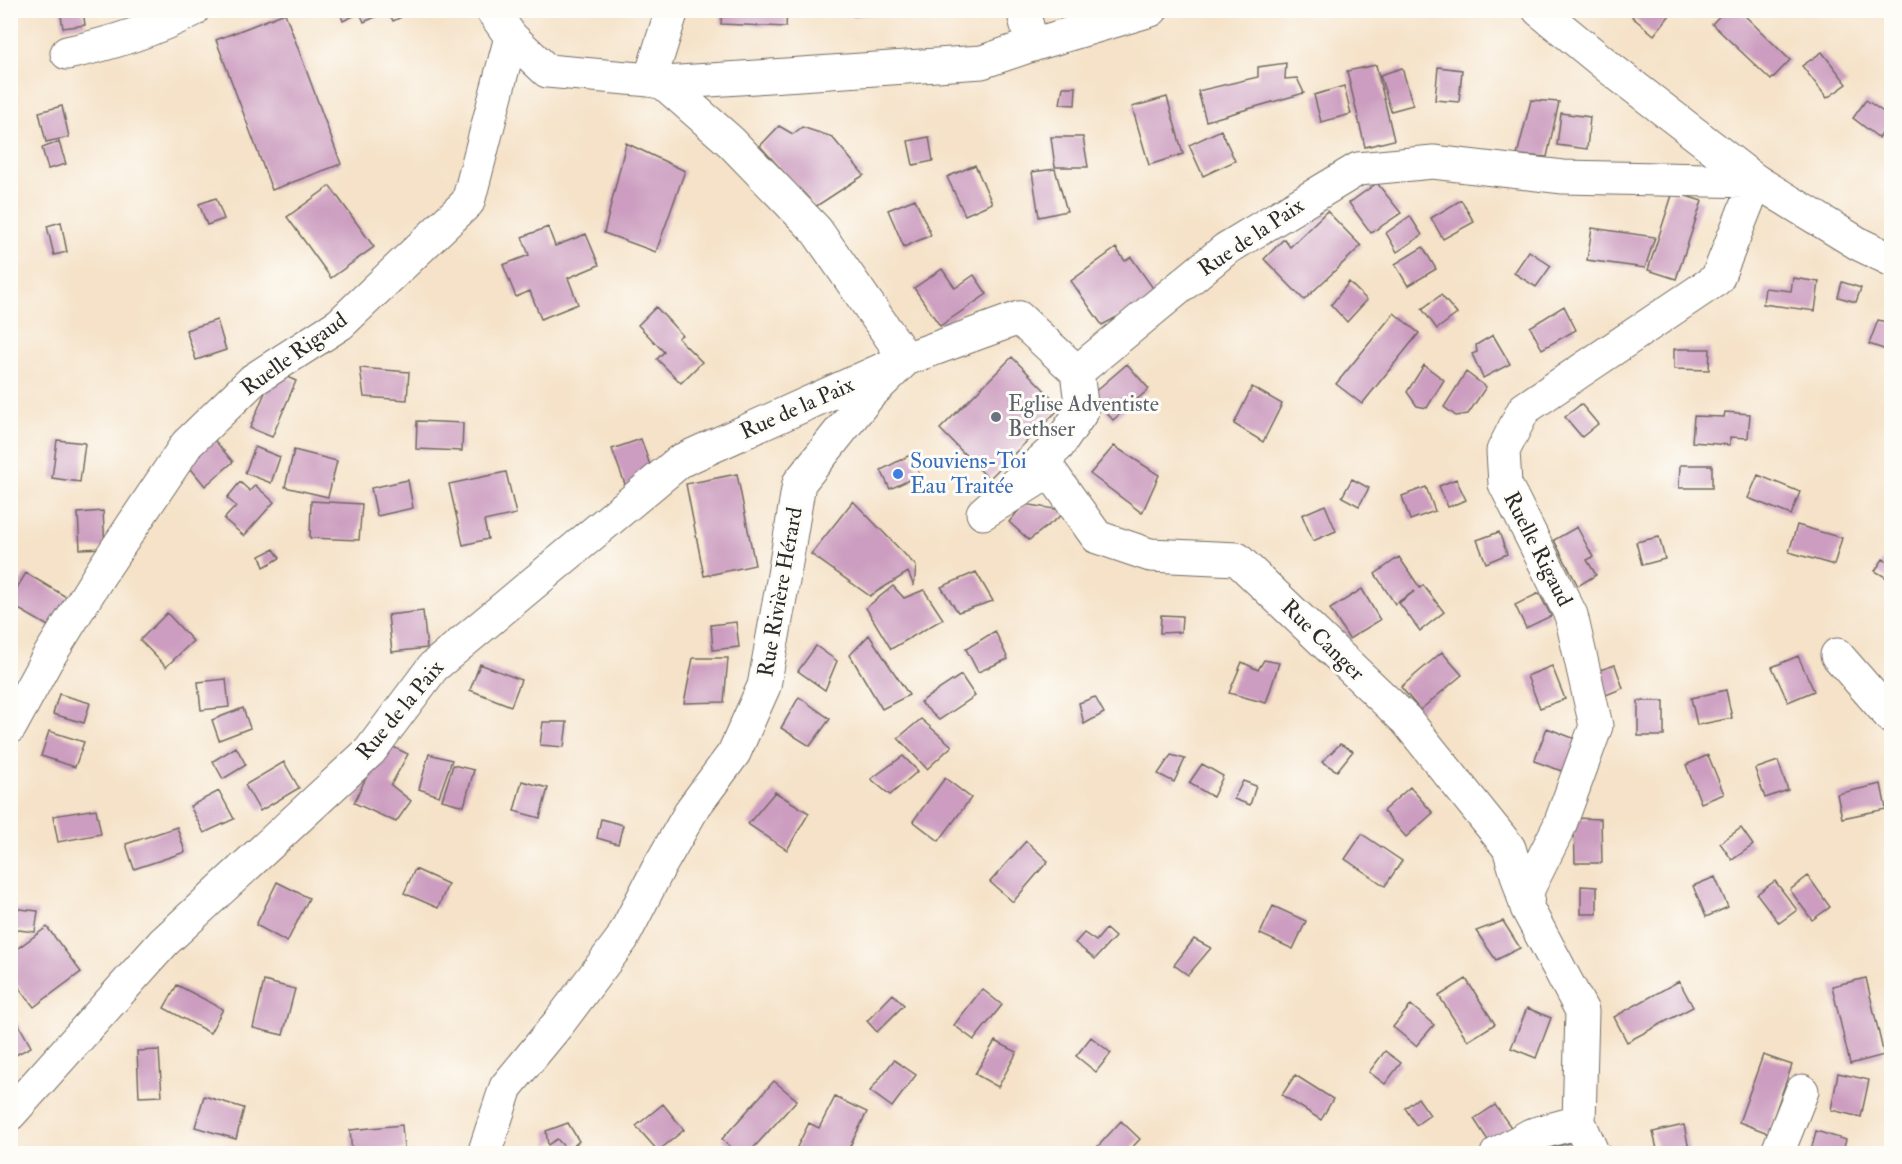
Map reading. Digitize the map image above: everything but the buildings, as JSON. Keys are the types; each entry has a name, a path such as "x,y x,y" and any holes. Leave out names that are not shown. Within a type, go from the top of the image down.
{"street":[{"path":"67,53 95,47 134,34 194,10"},
{"path":"657,82 672,10"},
{"path":"1023,10 1032,45"},
{"path":"502,24 547,71 657,82 982,62 1151,10"},
{"path":"1539,10 1756,181 1858,244 1892,260"},
{"name":"Ruelle Rigaud","path":"10,727 46,661 187,444 253,380 340,324 468,202 502,24"},
{"path":"657,82 731,142 816,230 906,359"},
{"name":"Rue de la Paix","path":"10,1114 164,942 370,751 433,667 680,461 906,359 1019,318 1077,372 1226,249 1358,168 1433,162 1563,177 1756,181"},
{"name":"Ruelle Rigaud","path":"1527,908 1527,889 1558,827 1596,726 1571,615 1505,484 1503,451 1524,409 1717,279 1756,181"},
{"name":"Rue Rivière Hérard","path":"484,1154 506,1087 622,939 693,808 734,753 764,686 799,483 869,395 906,359"},
{"name":"Rue Canger","path":"1077,372 1082,411 1058,446 982,513 1050,471 1097,537 1150,555 1237,559 1406,720 1509,848 1527,908 1582,1011 1580,1122 1593,1154"},
{"path":"1837,655 1892,718"},
{"path":"1777,1154 1802,1091"},
{"path":"1497,1154 1531,1135 1580,1122"}],"place":[{"name":"Eglise Adventiste Bethser","path":"996,417"},
{"name":"Souviens-Toi Eau Traitée","path":"898,474"}]}
